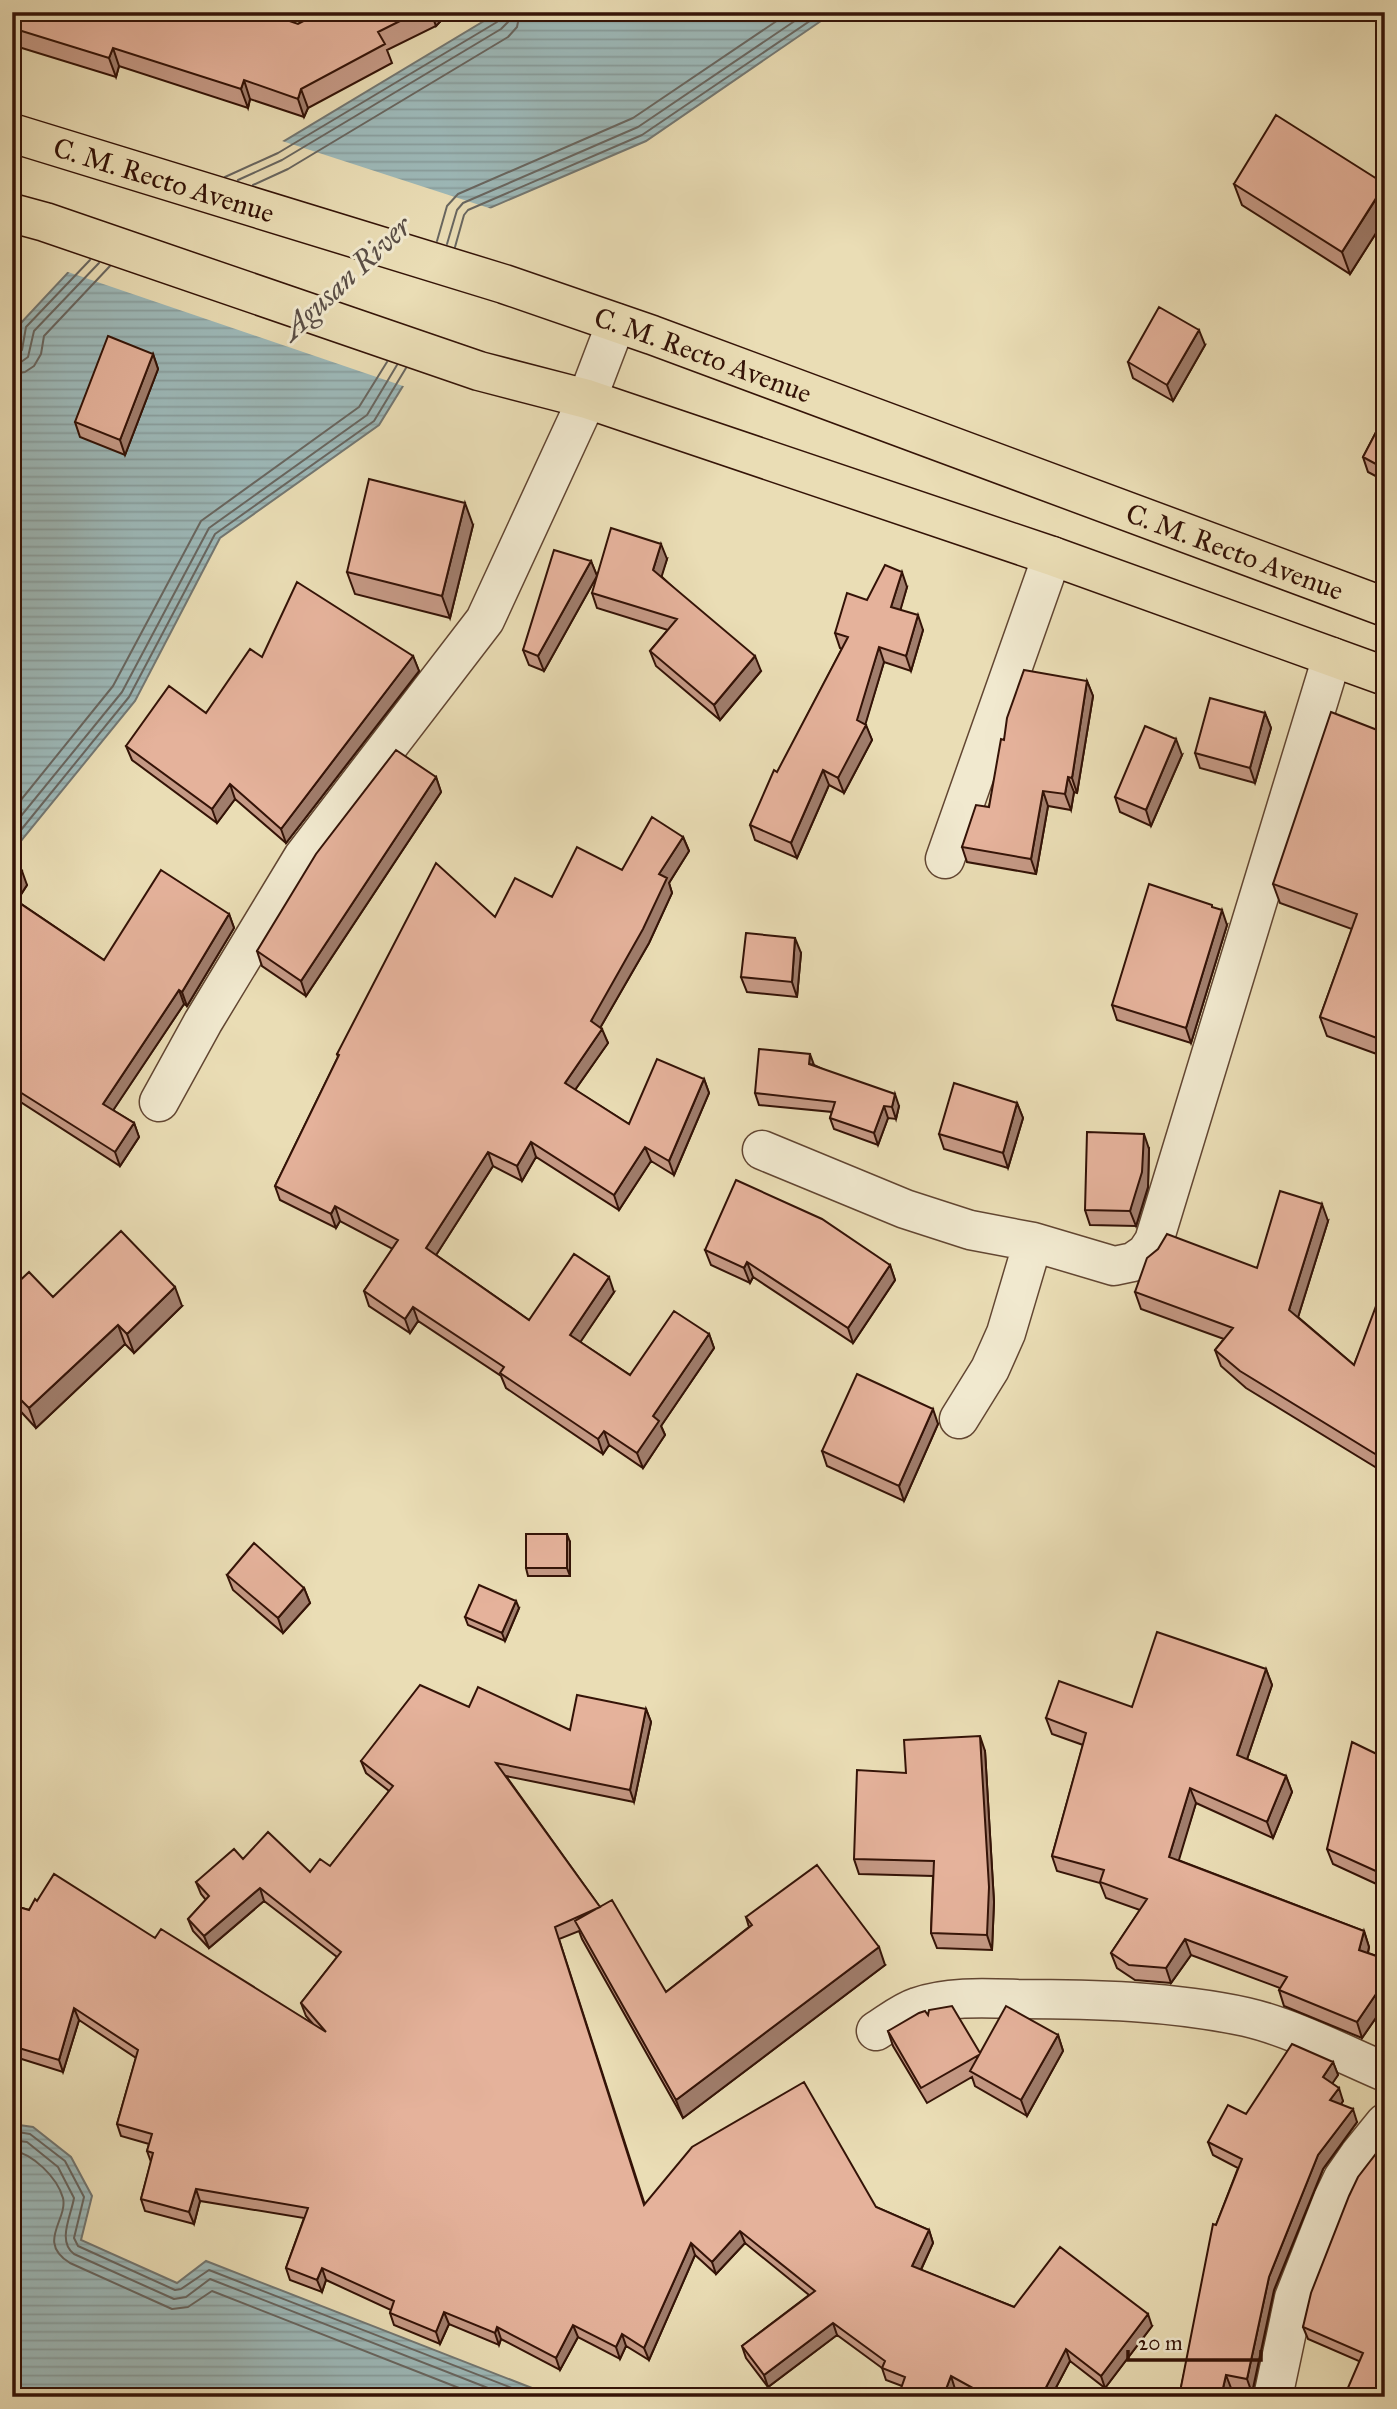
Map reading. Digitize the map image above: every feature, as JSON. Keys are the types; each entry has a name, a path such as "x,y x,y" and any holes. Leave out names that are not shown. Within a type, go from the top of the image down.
{"highway":[{"name":"C. M. Recto Avenue","path":"12,133 503,284 616,323 1385,607"},
{"path":"29,218 478,371 587,399 1052,556 1385,676"}],"street":[{"path":"159,1102 203,1022 303,857 485,620 587,399 616,323"},
{"path":"945,859 1052,556"},
{"path":"762,1150 905,1209 970,1230 1033,1242 1114,1266 1133,1262 1146,1254 1154,1241 1332,657"},
{"path":"959,1419 990,1369 1001,1345 1033,1242"},
{"path":"876,2031 916,2007 940,2002 994,1998 1084,1999 1247,2017 1303,2037 1385,2072"},
{"path":"1273,2397 1294,2298 1333,2199 1354,2162 1385,2123"}],"water":[{"name":"Agusan River","path":"499,12 834,12 646,141 471,216 441,324 379,425 220,538 135,701 12,852 12,370 19,325 120,217 274,147"},
{"path":"12,2124 33,2127 71,2157 92,2196 81,2240 177,2283 206,2261 555,2397 12,2397"}],"pier":[{"path":"279,140 495,210 474,219 444,325 406,387 65,271 118,214"}],"building":[{"path":"12,12 263,12 298,24 321,12 418,12 378,32 385,44 301,89 298,99 244,80 241,89 113,48 109,58 12,28"},
{"path":"1276,115 1385,184 1342,252 1234,184"},
{"path":"1159,307 1199,330 1167,385 1128,362"},
{"path":"108,336 153,354 120,440 75,422"},
{"path":"1385,415 1385,469 1363,457"},
{"path":"369,479 465,503 442,596 347,572"},
{"path":"611,528 661,544 653,570 755,656 714,705 650,651 677,619 592,593"},
{"path":"554,550 591,561 538,656 523,650"},
{"path":"885,565 902,572 891,607 918,615 906,656 879,647 857,720 866,725 838,778 823,770 791,843 750,825 774,770 777,772 848,637 835,633 847,593 867,600"},
{"path":"297,582 413,656 281,829 230,784 212,809 126,746 169,686 206,713 250,649 262,657"},
{"path":"1024,670 1087,681 1072,778 1068,777 1065,794 1043,791 1031,859 962,847 976,805 989,807 1001,739 1004,740 1007,718"},
{"path":"1210,698 1265,713 1250,768 1195,753"},
{"path":"1331,712 1385,733 1385,1041 1320,1017 1357,914 1273,884"},
{"path":"1145,726 1176,739 1146,810 1115,797"},
{"path":"396,750 436,777 301,981 257,951 316,854"},
{"path":"652,817 683,837 659,874 667,878 643,929 591,1021 602,1029 565,1083 629,1124 657,1059 704,1079 669,1161 645,1147 614,1195 531,1142 517,1166 488,1152 426,1248 529,1320 574,1254 609,1277 570,1335 630,1375 674,1311 709,1334 653,1416 659,1421 637,1453 604,1431 598,1439 500,1373 504,1367 413,1307 405,1319 364,1291 398,1240 335,1206 331,1214 275,1186 339,1055 337,1054 436,863 495,917 515,878 552,897 577,847 622,870"},
{"path":"12,865 22,871 12,886"},
{"path":"161,870 229,914 182,992 179,990 103,1104 134,1123 115,1152 12,1087 19,1073 12,1069 12,898 104,960"},
{"path":"1149,884 1222,910 1186,1028 1112,1005"},
{"path":"746,933 795,938 792,982 741,977"},
{"path":"759,1049 810,1054 809,1064 895,1094 892,1107 884,1106 874,1133 830,1118 835,1102 755,1093"},
{"path":"954,1083 1017,1103 1003,1153 939,1134"},
{"path":"1087,1132 1144,1134 1142,1172 1130,1211 1085,1210"},
{"path":"736,1180 822,1219 890,1265 848,1328 747,1262 744,1268 705,1250"},
{"path":"1280,1191 1322,1204 1289,1310 1354,1365 1382,1290 1385,1291 1385,1460 1240,1371 1215,1350 1233,1328 1135,1292 1147,1258 1158,1249 1167,1234 1257,1268"},
{"path":"121,1231 175,1287 127,1334 118,1325 29,1408 12,1391 12,1288 29,1272 53,1297"},
{"path":"857,1374 933,1409 899,1486 822,1451"},
{"path":"526,1534 567,1534 567,1568 526,1568"},
{"path":"254,1543 304,1588 278,1618 227,1575"},
{"path":"479,1585 516,1601 502,1633 465,1617"},
{"path":"1157,1632 1266,1669 1237,1755 1286,1776 1267,1822 1190,1788 1169,1857 1364,1931 1359,1950 1385,1959 1385,1996 1376,1994 1357,2022 1279,1990 1287,1977 1185,1939 1166,1968 1129,1965 1111,1953 1147,1899 1100,1882 1104,1870 1052,1856 1086,1733 1046,1718 1059,1681 1132,1707"},
{"path":"420,1685 469,1707 478,1687 570,1730 577,1695 646,1709 630,1790 496,1763 600,1907 555,1927 644,2205 692,2147 804,2082 876,2207 929,2230 912,2266 1014,2307 1060,2247 1148,2314 1101,2376 1066,2349 1041,2397 989,2397 951,2376 943,2397 898,2397 905,2377 882,2368 885,2361 833,2323 764,2375 742,2346 815,2291 740,2231 712,2262 691,2243 644,2348 622,2334 616,2347 573,2325 556,2358 497,2327 495,2333 444,2312 436,2332 390,2313 394,2301 322,2268 317,2280 286,2268 308,2208 196,2189 189,2212 141,2199 153,2153 147,2151 152,2134 117,2124 138,2050 74,2008 59,2060 12,2046 12,1905 29,1910 54,1874 155,1938 161,1929 326,2032 301,2003 341,1952 260,1888 204,1936 188,1919 209,1896 196,1882 234,1849 243,1859 268,1832 310,1872 320,1859 330,1866 393,1786 361,1761"},
{"path":"980,1736 989,1887 987,1935 931,1933 934,1861 854,1859 857,1770 906,1773 904,1740"},
{"path":"1352,1742 1385,1758 1385,1840 1378,1872 1327,1849"},
{"path":"817,1865 879,1947 676,2100 575,1921 612,1900 666,1992 752,1925 746,1917"},
{"path":"952,2006 980,2053 1006,2006 1058,2035 1021,2100 970,2071 979,2055 921,2088 888,2031 919,2013 925,2011 928,2015 929,2010"},
{"path":"1292,2044 1333,2062 1323,2077 1339,2088 1330,2100 1353,2109 1318,2155 1269,2277 1247,2379 1226,2375 1221,2397 1179,2397 1213,2224 1216,2225 1242,2159 1208,2142 1228,2105 1246,2114"},
{"path":"1385,2142 1385,2397 1344,2397 1363,2353 1303,2327 1311,2293 1349,2196 1358,2177"}]}
